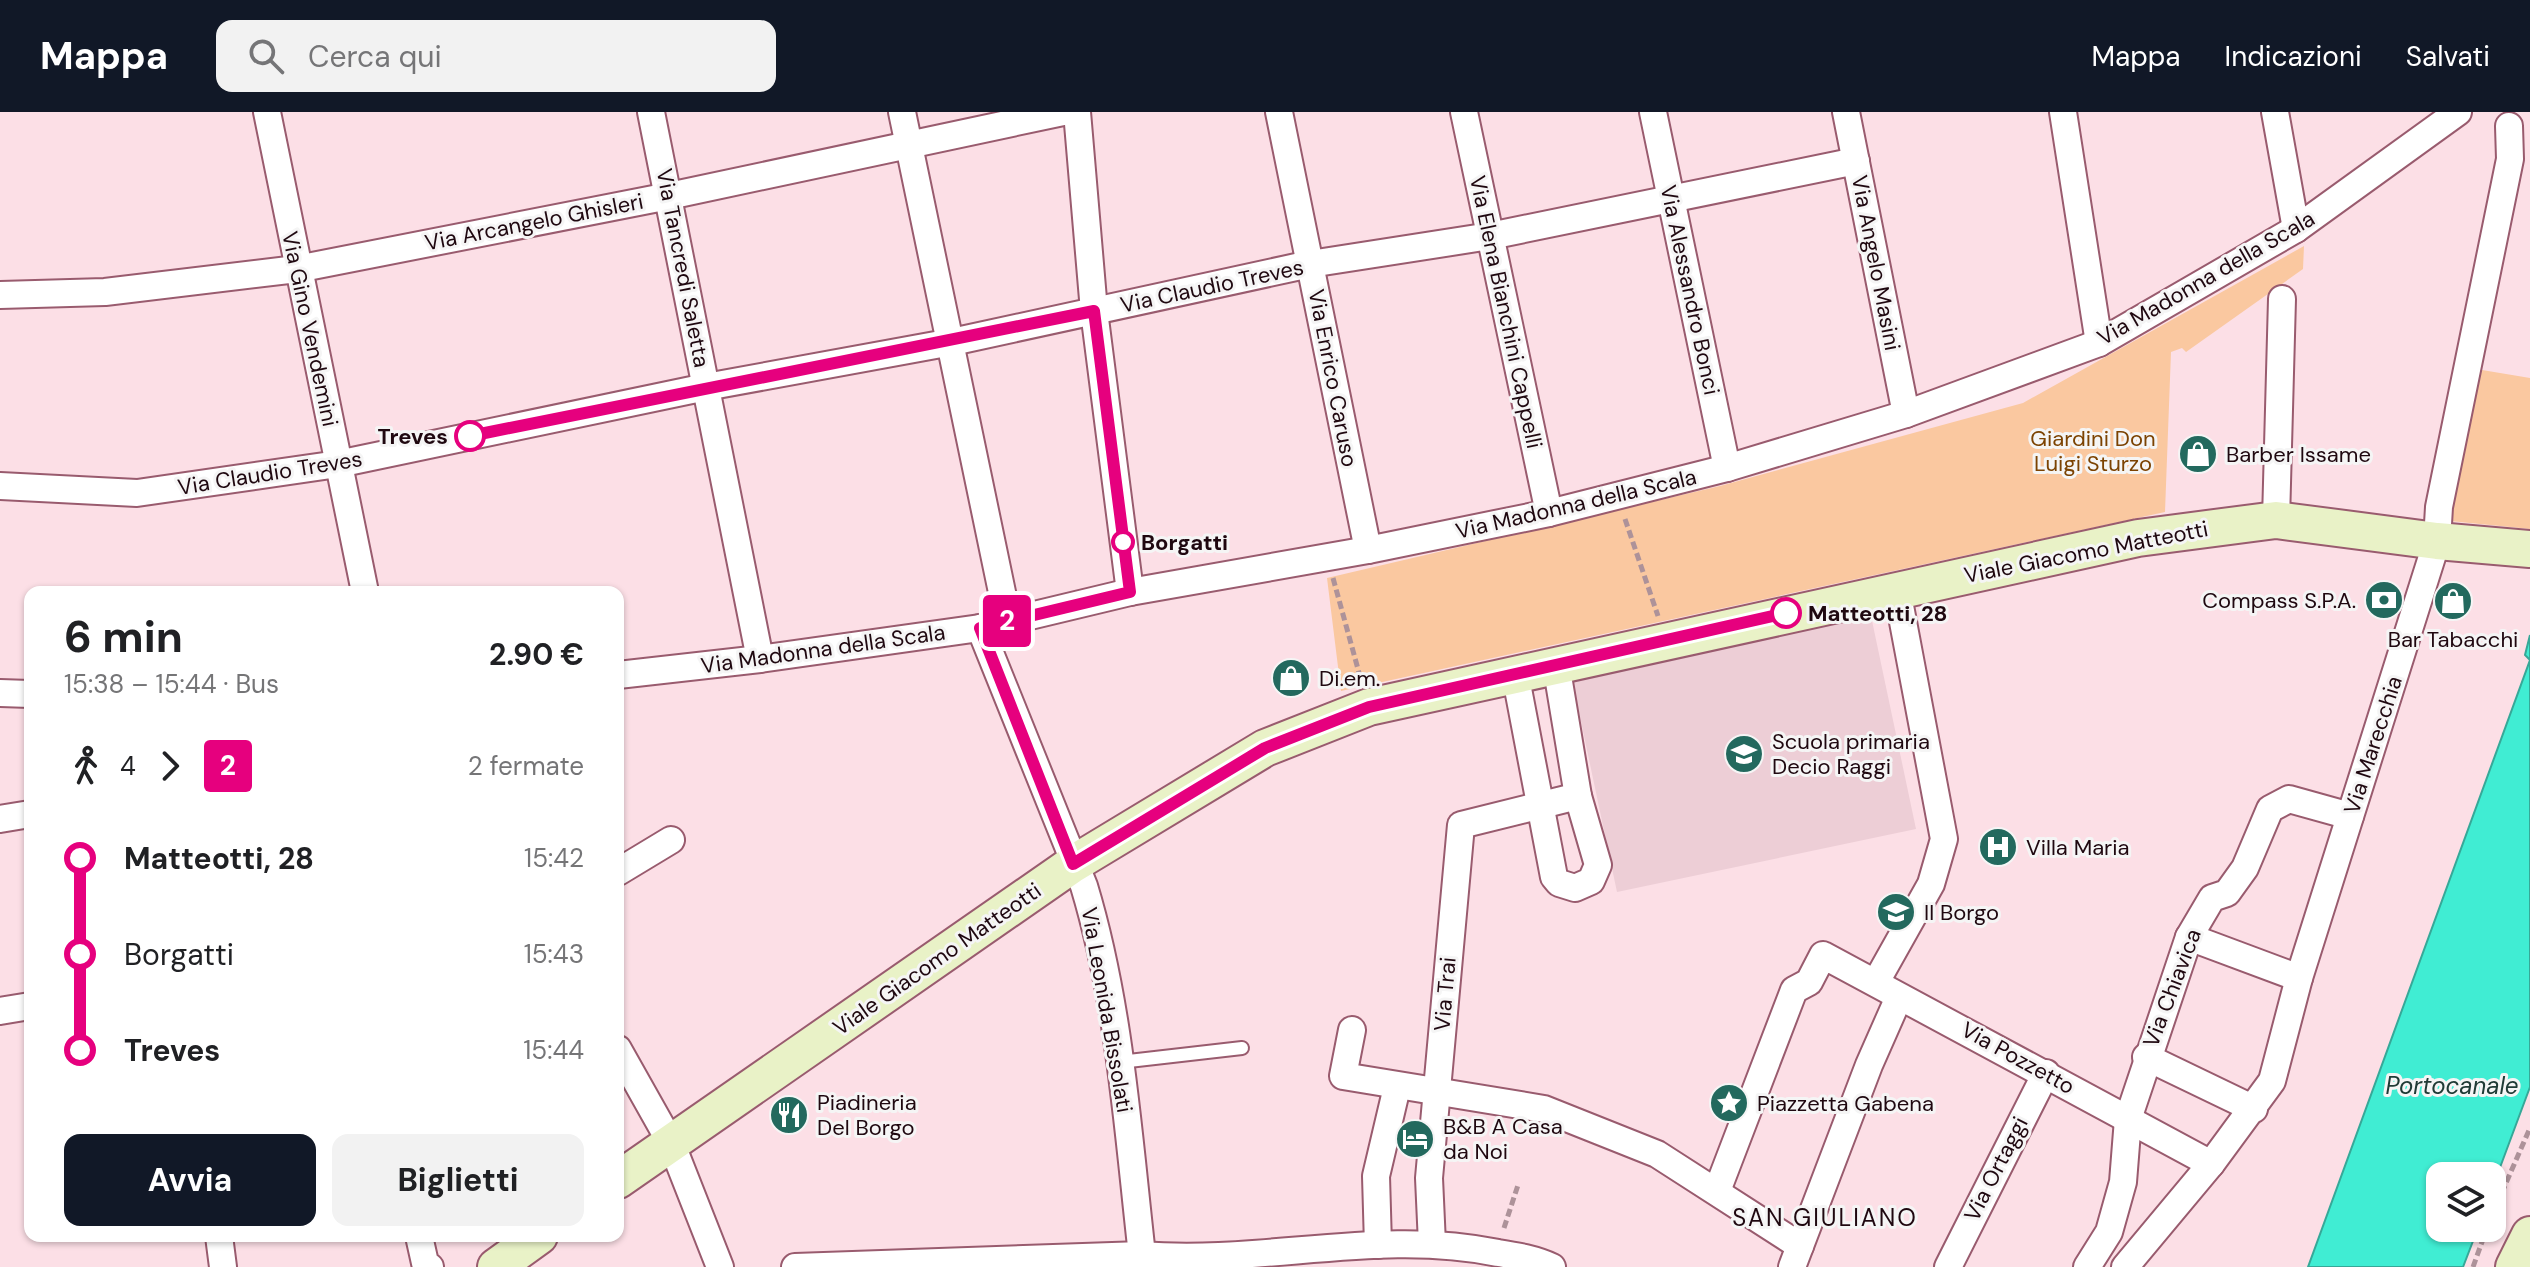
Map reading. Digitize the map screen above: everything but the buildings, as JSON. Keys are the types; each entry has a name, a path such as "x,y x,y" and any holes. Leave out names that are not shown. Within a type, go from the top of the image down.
{"main road":[{"name":"Viale Giacomo Matteotti","path":"624,1176 1073,864 1265,748 1369,707 1666,639 2138,538 2276,520 2437,541 2530,549"},
{"path":"2514,1267 2530,1235"},
{"path":"496,1267 531,1242"},
{"path":"531,1267 542,1242"}],"street":[{"name":"Via Gino Vendemini","path":"267,112 364,586"},
{"name":"Via Tancredi Saletta","path":"651,112 760,659"},
{"path":"902,112 1008,621"},
{"name":"Via Arcangelo Ghisleri","path":"0,295 105,292 297,269 669,196 1063,112"},
{"path":"1077,112 1094,311 1130,592"},
{"name":"Via Enrico Caruso","path":"1279,112 1368,550"},
{"name":"Via Elena Bianchini Cappelli","path":"1464,112 1549,513"},
{"name":"Via Alessandro Bonci","path":"1653,112 1727,468"},
{"name":"Via Angelo Masini","path":"1846,112 1906,414"},
{"path":"2063,112 2099,343"},
{"path":"2275,112 2296,229"},
{"name":"Via Madonna della Scala","path":"624,674 980,628 1130,592 1368,550 1617,496 1727,468 1906,414 2099,343 2296,229 2458,112"},
{"name":"Via Marecchia","path":"2125,1267 2211,1164 2272,1081 2299,978 2437,541 2439,507 2510,159 2507,119"},
{"name":"Via Claudio Treves","path":"0,486 137,493 338,464 706,387 952,342 1310,264 1490,236 1856,161"},
{"path":"2276,520 2282,299"},
{"path":"1876,982 1931,884 1944,839 1897,590"},
{"name":"Via Leonida Bissolati","path":"980,628 1097,929 1120,1062 1141,1261"},
{"path":"1515,673 1554,877 1575,888 1591,881 1598,865 1578,796 1556,664"},
{"path":"0,693 24,694"},
{"name":"Via Trai","path":"1432,1244 1429,1178 1461,825 1578,796"},
{"name":"Via Chiavica","path":"2088,1267 2109,1232 2123,1182 2128,1119 2146,1057 2189,937 2212,898 2227,893 2245,868 2270,809 2289,799 2350,816"},
{"path":"0,819 24,815"},
{"path":"624,868 671,840"},
{"path":"2189,937 2299,978"},
{"name":"Via Pozzetto","path":"1717,1191 1794,990 1809,982 1823,955 2211,1164"},
{"path":"1352,1030 1343,1076 1544,1109 1657,1154 1717,1191 1796,1257 1869,1065 1899,997"},
{"path":"0,1011 24,1007"},
{"path":"2146,1057 2254,1109"},
{"path":"624,1060 672,1145 720,1267"},
{"name":"Via Ortaggi","path":"1948,1267 2046,1073"},
{"path":"1378,1245 1376,1176 1397,1087"},
{"path":"220,1242 223,1267"},
{"path":"406,1267 414,1242"},
{"path":"418,1242 425,1263 430,1267"},
{"path":"795,1267 1141,1261 1432,1244 1497,1252 1552,1267"}],"lane":[{"path":"1120,1062 1242,1048"}],"path":[{"path":"1617,496 1666,639"},
{"path":"1331,573 1361,681"},
{"path":"2506,1183 2530,1128"},
{"path":"1497,1252 1518,1185"},
{"path":"2473,1267 2482,1242"}],"shaded area":[{"name":"Scuola primaria Decio Raggi","path":"1871,616 1916,829 1617,892 1572,679"}],"green space":[{"name":"Giardini Don Luigi Sturzo","path":"2304,246 2303,269 2186,352 2182,348 2171,352 2165,512 1341,691 1327,578 1720,486 2023,403"},
{"path":"2476,369 2530,378 2530,529 2450,521"}],"water":[{"path":"2530,635 2530,660 2525,655"},
{"name":"Portocanale","path":"2530,660 2530,1087 2502,1162 2426,1162 2426,1242 2473,1242 2463,1267 2308,1267"}],"bus line":[{"name":"2","path":"470,436 706,387 952,342 1094,311 1130,592 980,628 1073,864 1265,748 1369,707 1786,613"}],"place":[{"name":"Treves","path":"470,436"},
{"name":"Barber Issame","path":"2198,454"},
{"name":"Borgatti","path":"1123,542"},
{"name":"Compass S.P.A.","path":"2384,600"},
{"name":"Bar Tabacchi","path":"2453,601"},
{"name":"Matteotti, 28","path":"1786,613"},
{"name":"Di.em.","path":"1291,678"},
{"name":"Scuola primaria Decio Raggi","path":"1744,754"},
{"name":"Villa Maria","path":"1998,847"},
{"name":"Il Borgo","path":"1896,912"},
{"name":"Piazzetta Gabena","path":"1729,1103"},
{"name":"Piadineria Del Borgo","path":"789,1115"},
{"name":"B&B A Casa da Noi","path":"1415,1139"}],"district":[{"name":"SAN GIULIANO","path":"1825,1217"}]}
